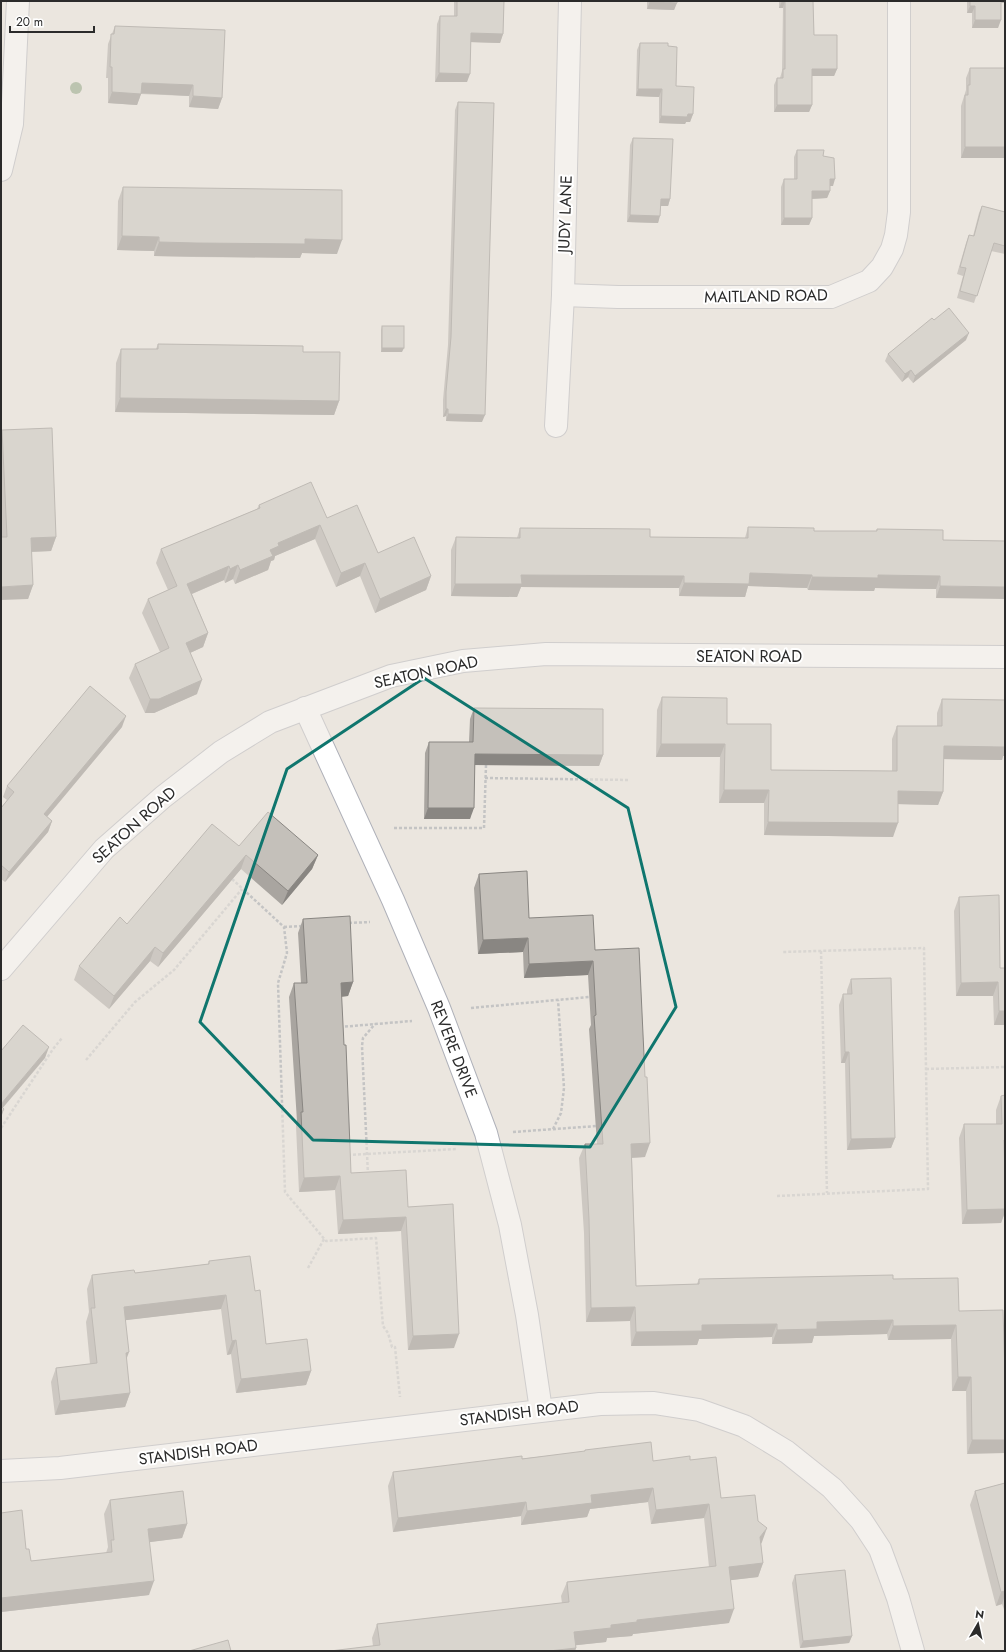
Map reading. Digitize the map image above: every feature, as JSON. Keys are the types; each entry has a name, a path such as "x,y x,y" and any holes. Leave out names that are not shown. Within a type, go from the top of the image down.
{"street":[{"path":"1,170 12,124 18,1"},
{"name":"JUDY LANE","path":"556,426 563,294 570,1"},
{"name":"MAITLAND ROAD","path":"563,294 618,297 831,297 869,281 882,267 892,249 896,235 899,212 898,1"},
{"name":"SEATON ROAD","path":"1,969 104,849 163,797 221,752 270,722 391,676 463,661 546,654 1005,657"},
{"name":"REVERE DRIVE","path":"304,708 396,907 439,1008 486,1133 512,1230 527,1315 541,1410"},
{"name":"STANDISH ROAD","path":"1,1471 60,1468 600,1404 654,1403 699,1410 744,1426 787,1452 832,1488 861,1520 880,1549 898,1598 913,1651"}],"path":[{"path":"394,828 484,828 486,765"},
{"path":"485,778 629,780"},
{"path":"232,880 284,927 287,953 278,983 285,1192 326,1241 376,1238 383,1326 388,1333 392,1348 395,1347 400,1397"},
{"path":"86,1060 135,1002 174,970 242,889"},
{"path":"347,924 370,922"},
{"path":"284,927 308,926"},
{"path":"777,1196 928,1189 924,948 782,952"},
{"path":"822,950 827,1193"},
{"path":"471,1008 589,997"},
{"path":"553,1129 561,1113 564,1088 558,1000"},
{"path":"337,1028 412,1021"},
{"path":"368,1178 362,1038 375,1024"},
{"path":"1,1128 53,1049 62,1038"},
{"path":"926,1069 1005,1067"},
{"path":"513,1132 596,1126"},
{"path":"344,1156 457,1149"},
{"path":"308,1268 324,1239"}],"highlighted area":[{"path":"424,678 628,808 676,1007 590,1147 313,1140 200,1022 287,769"}],"building":[{"path":"457,1 504,1 503,34 471,33 470,74 439,73 440,16 457,16"},
{"path":"650,1 677,1 677,3"},
{"path":"785,1 813,1 814,35 837,35 837,69 812,69 812,105 777,105 777,78 783,78 783,69 785,69"},
{"path":"970,1 1001,1 1001,20 975,20 975,6 970,6"},
{"path":"115,26 225,30 222,98 193,96 193,85 142,83 141,94 112,92 112,67 110,67 111,34 114,34"},
{"path":"640,43 668,43 668,46 677,47 676,86 694,87 693,114 688,114 687,117 661,116 662,89 638,89"},
{"path":"970,68 1005,68 1005,147 965,147 965,95 968,95 968,85 970,85"},
{"path":"458,102 494,103 485,415 448,414 448,409 446,409 451,337"},
{"path":"633,138 673,139 670,199 661,199 660,216 630,215"},
{"path":"797,150 824,150 823,156 834,158 835,179 830,179 830,191 812,191 812,218 784,218 784,179 797,179"},
{"path":"123,187 342,190 342,240 305,239 305,244 196,243 159,242 159,237 122,236"},
{"path":"982,206 1005,212 1005,246 994,243 977,296 960,291 966,268 960,267 969,235 974,236"},
{"path":"949,308 969,333 915,376 911,370 905,374 888,354 932,318 934,320"},
{"path":"382,326 404,326 404,348 382,348"},
{"path":"158,344 303,346 303,352 340,352 339,401 120,398 121,349 158,349"},
{"path":"52,428 56,537 31,538 33,585 1,587 1,537 7,537 2,430"},
{"path":"311,482 327,518 357,505 378,553 414,537 431,576 380,599 365,563 341,573 320,525 278,543 279,546 270,550 273,556 240,570 238,565 230,569 229,566 187,584 208,633 186,643 202,680 159,699 150,699 135,664 169,648 148,599 177,586 161,549 260,508 259,505"},
{"path":"748,527 814,528 814,531 877,531 877,529 943,530 943,540 1005,541 1005,587 940,586 940,576 878,575 878,578 812,577 812,575 750,573 749,584 684,583 684,576 521,575 522,584 455,584 456,537 520,538 520,528 650,529 650,537 748,538"},
{"path":"90,686 126,716 44,814 52,821 9,872 1,865 1,808 14,792 7,786"},
{"path":"662,697 727,698 727,724 771,724 771,770 897,771 897,726 942,726 942,699 1005,700 1005,747 944,746 943,792 898,791 898,823 768,822 769,790 724,790 725,744 661,744"},
{"path":"474,708 603,709 603,755 475,754 474,808 428,808 429,742 473,742"},
{"path":"268,812 318,855 288,891 246,855 163,953 155,947 114,996 79,966 120,917 127,924 212,824 239,846"},
{"path":"527,871 529,918 593,915 595,950 639,948 645,1077 647,1077 650,1143 631,1144 636,1286 699,1284 699,1279 893,1275 893,1279 958,1278 959,1311 1003,1310 1005,1440 972,1440 971,1377 958,1377 956,1325 893,1326 893,1320 817,1322 817,1329 777,1330 777,1324 702,1325 702,1331 636,1332 635,1307 591,1308 589,1219 585,1144 603,1144 594,1016 596,1015 593,961 529,964 528,938 483,940 479,874"},
{"path":"999,895 1000,968 1005,968 1005,1011 999,1011 998,982 961,983 959,897"},
{"path":"350,916 353,982 341,983 344,1045 346,1045 351,1173 406,1170 408,1207 453,1204 459,1334 413,1336 406,1217 343,1220 340,1176 304,1178 301,1112 303,1112 294,983 307,983 303,919"},
{"path":"891,978 895,1138 851,1139 849,1052 845,1052 843,994 852,994 851,979"},
{"path":"23,1025 49,1047 1,1104 1,1051"},
{"path":"1005,1095 1005,1209 967,1210 964,1124 1002,1124 1001,1096"},
{"path":"1,1106 4,1109 1,1113"},
{"path":"250,1256 255,1291 260,1290 266,1344 307,1339 311,1371 241,1379 236,1340 232,1341 226,1295 124,1307 129,1352 126,1353 130,1393 60,1401 56,1368 97,1363 91,1308 95,1308 92,1275 134,1270 135,1273 209,1264 209,1261"},
{"path":"651,1442 653,1461 690,1456 690,1460 716,1457 721,1498 755,1495 758,1521 767,1528 760,1537 763,1563 729,1567 734,1609 637,1620 637,1622 611,1625 611,1628 574,1632 576,1648 549,1651 330,1651 380,1645 377,1624 569,1602 567,1582 716,1566 709,1504 656,1510 653,1488 591,1495 592,1503 527,1511 526,1502 398,1518 393,1472 522,1456 522,1459"},
{"path":"1005,1483 1005,1591 1001,1592 975,1491"},
{"path":"183,1491 187,1524 148,1529 154,1581 1,1598 1,1513 22,1510 26,1549 29,1549 31,1561 112,1552 111,1540 114,1540 110,1500"},
{"path":"845,1570 852,1636 803,1641 795,1575"},
{"path":"228,1640 231,1651 189,1651"}]}
